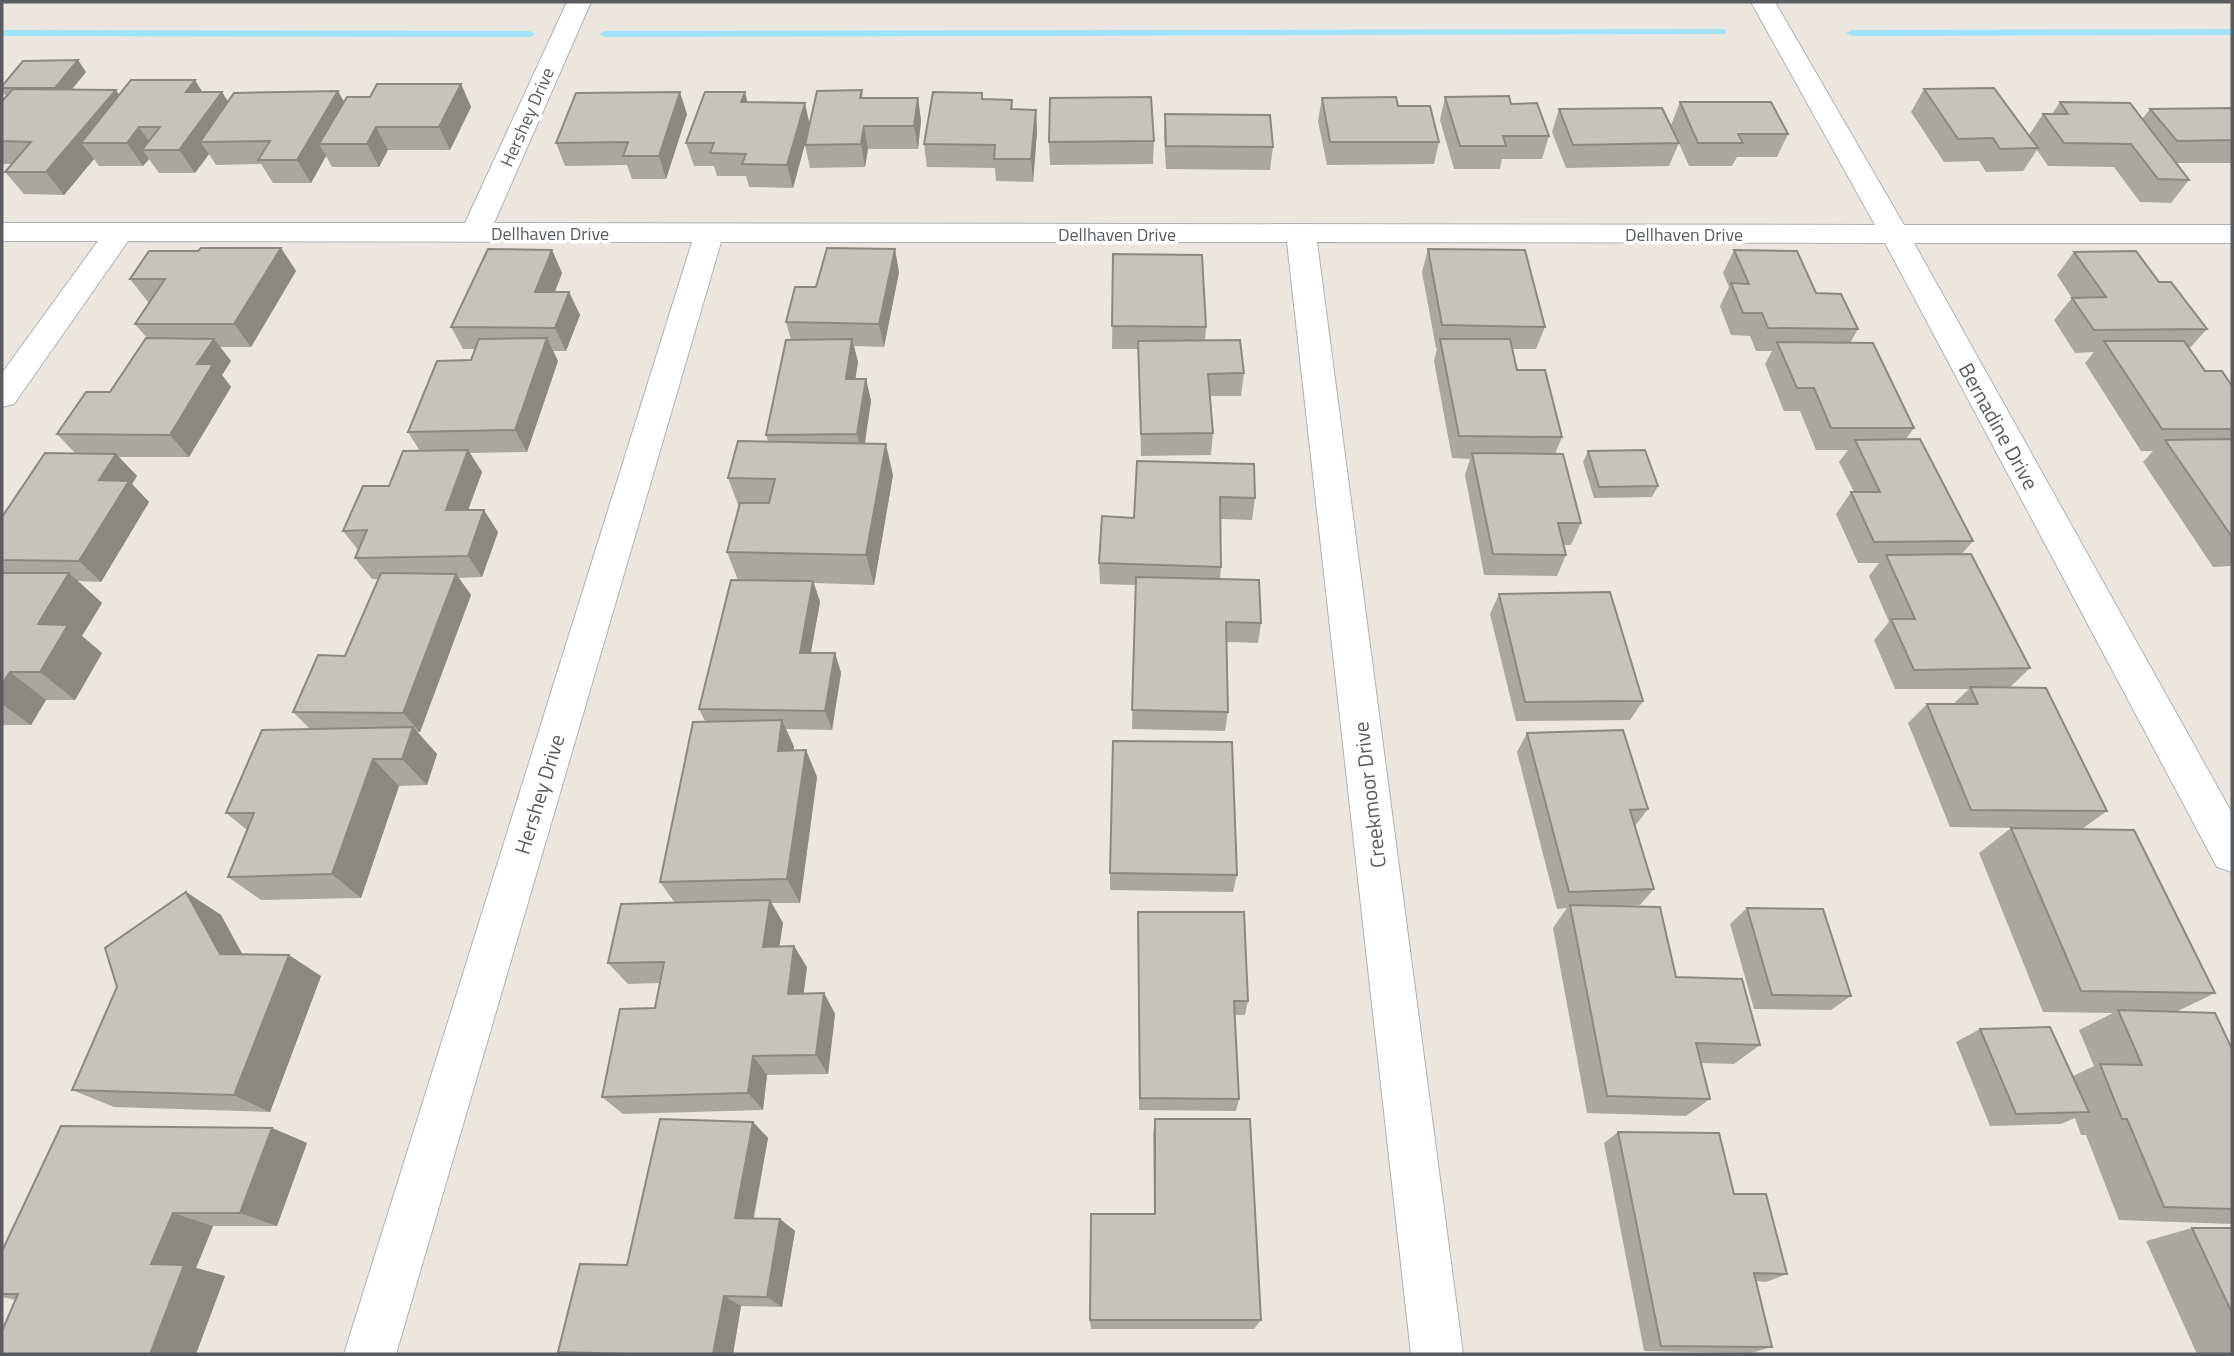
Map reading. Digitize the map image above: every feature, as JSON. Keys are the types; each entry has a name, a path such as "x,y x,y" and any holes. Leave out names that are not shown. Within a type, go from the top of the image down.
{"street":[{"name":"Hershey Drive","path":"475,233 579,2"},
{"name":"Bernadine Drive","path":"1763,2 1894,233 2232,853"},
{"name":"Dellhaven Drive","path":"2,232 2232,234"},
{"path":"2,396 120,232"},
{"name":"Hershey Drive","path":"370,1354 709,233"},
{"name":"Creekmoor Drive","path":"1301,235 1437,1354"}],"building":[{"path":"78,60 55,88 2,88 23,61"},
{"path":"131,80 195,80 186,92 222,92 179,150 142,150 160,127 139,127 127,143 81,143"},
{"path":"377,84 461,84 439,127 376,127 367,144 319,144 347,97 370,97"},
{"path":"1994,88 2038,148 2000,149 1993,138 1958,139 1924,89"},
{"path":"13,89 116,90 46,172 5,172 31,142 2,141 2,101"},
{"path":"862,90 860,98 918,98 914,126 864,126 861,144 805,145 817,91"},
{"path":"338,91 297,160 258,160 270,141 200,142 234,93"},
{"path":"680,92 659,156 623,156 628,142 556,143 576,93"},
{"path":"705,92 745,92 741,102 805,103 787,165 742,164 746,154 710,153 714,143 686,143"},
{"path":"933,92 982,93 982,99 1012,100 1011,109 1036,110 1031,159 994,159 995,145 924,144"},
{"path":"1509,96 1511,104 1537,103 1549,136 1503,136 1506,146 1460,146 1445,97"},
{"path":"1151,97 1154,141 1049,142 1050,98"},
{"path":"1396,97 1398,106 1430,106 1439,142 1330,142 1322,98"},
{"path":"1680,102 1771,102 1788,134 1738,134 1743,143 1698,143"},
{"path":"2060,102 2130,103 2189,180 2158,179 2131,144 2064,143 2043,114 2068,114"},
{"path":"1662,108 1679,143 1573,145 1559,109"},
{"path":"2232,108 2232,140 2177,141 2150,109"},
{"path":"1165,114 1270,115 1273,147 1166,146"},
{"path":"201,248 281,248 234,324 135,324 165,279 130,279 149,251 198,251"},
{"path":"827,248 895,249 879,324 786,322 795,287 816,287"},
{"path":"488,249 552,250 535,292 569,292 555,328 451,327"},
{"path":"1428,249 1525,250 1545,327 1442,325"},
{"path":"1734,250 1797,251 1816,293 1841,294 1858,329 1768,328 1762,313 1743,313 1731,283 1749,284"},
{"path":"2136,251 2159,282 2171,282 2207,329 2094,330 2072,298 2106,297 2074,252"},
{"path":"1113,254 1202,255 1206,327 1112,326"},
{"path":"146,338 214,339 197,364 213,364 170,435 57,434 86,392 110,392"},
{"path":"547,338 515,430 408,432 437,361 471,360 479,339"},
{"path":"852,339 846,379 866,379 857,434 766,435 786,340"},
{"path":"1440,339 1510,339 1517,370 1545,370 1562,437 1459,436"},
{"path":"1240,340 1244,373 1208,374 1213,433 1141,434 1138,341"},
{"path":"2104,341 2184,341 2205,371 2222,371 2232,386 2232,429 2162,429"},
{"path":"1777,342 1873,343 1914,428 1831,428 1814,388 1797,388"},
{"path":"1920,439 1973,541 1874,542 1851,492 1880,492 1855,440"},
{"path":"2232,439 2232,537 2165,440"},
{"path":"738,441 886,444 866,555 727,552 740,503 769,503 775,479 728,478"},
{"path":"468,450 446,510 484,510 468,556 355,558 367,530 343,531 363,486 389,486 403,451"},
{"path":"1645,450 1658,486 1599,487 1588,451"},
{"path":"45,453 116,454 99,480 129,481 79,561 2,560 2,517"},
{"path":"1472,453 1563,454 1581,523 1558,523 1566,555 1493,554"},
{"path":"1137,461 1254,464 1255,498 1220,497 1221,567 1099,563 1102,516 1134,518"},
{"path":"1971,554 2030,668 1914,670 1891,619 1915,619 1886,555"},
{"path":"2,573 69,573 38,624 68,625 40,672 10,672 2,684"},
{"path":"381,573 456,574 403,713 293,712 318,655 345,656"},
{"path":"1136,577 1259,580 1261,623 1226,622 1228,712 1132,710"},
{"path":"731,580 813,581 800,653 835,653 825,711 699,709"},
{"path":"1610,592 1643,701 1525,702 1499,594"},
{"path":"1970,687 2046,688 2107,811 1971,810 1927,704 1978,704"},
{"path":"782,720 778,751 806,750 787,879 660,882 693,722"},
{"path":"413,727 402,759 373,759 332,874 228,877 254,813 226,813 262,730"},
{"path":"1623,730 1648,809 1630,810 1654,889 1569,892 1527,733"},
{"path":"1113,741 1232,742 1237,875 1110,873"},
{"path":"2011,828 2134,830 2215,993 2081,991"},
{"path":"186,892 220,954 289,955 234,1095 72,1090 117,987 105,948"},
{"path":"770,900 763,947 794,946 788,994 824,993 816,1055 753,1056 748,1093 602,1097 620,1009 655,1008 664,962 608,963 621,904"},
{"path":"1570,905 1660,907 1676,977 1742,979 1760,1045 1696,1043 1710,1099 1607,1096"},
{"path":"1747,908 1823,909 1851,996 1772,995"},
{"path":"1138,912 1244,912 1248,1001 1234,1001 1239,1099 1140,1098"},
{"path":"2118,1010 2215,1013 2232,1049 2232,1209 2164,1207 2127,1119 2122,1119 2100,1064 2142,1065"},
{"path":"2050,1027 2089,1112 2016,1114 1980,1029"},
{"path":"660,1119 753,1122 735,1218 780,1219 767,1297 724,1296 713,1354 558,1352 580,1264 627,1265"},
{"path":"1155,1119 1250,1119 1261,1320 1090,1320 1091,1214 1155,1214"},
{"path":"61,1126 272,1128 240,1213 173,1213 151,1264 184,1265 150,1354 2,1354 2,1331 18,1294 2,1294 2,1251"},
{"path":"1618,1132 1719,1133 1734,1194 1766,1194 1787,1274 1754,1273 1772,1347 1661,1346"},
{"path":"2192,1228 2232,1228 2232,1313"}],"waterway":[{"path":"605,34 1722,32"},
{"path":"1852,33 2232,32"},
{"path":"2,33 529,34"}]}
